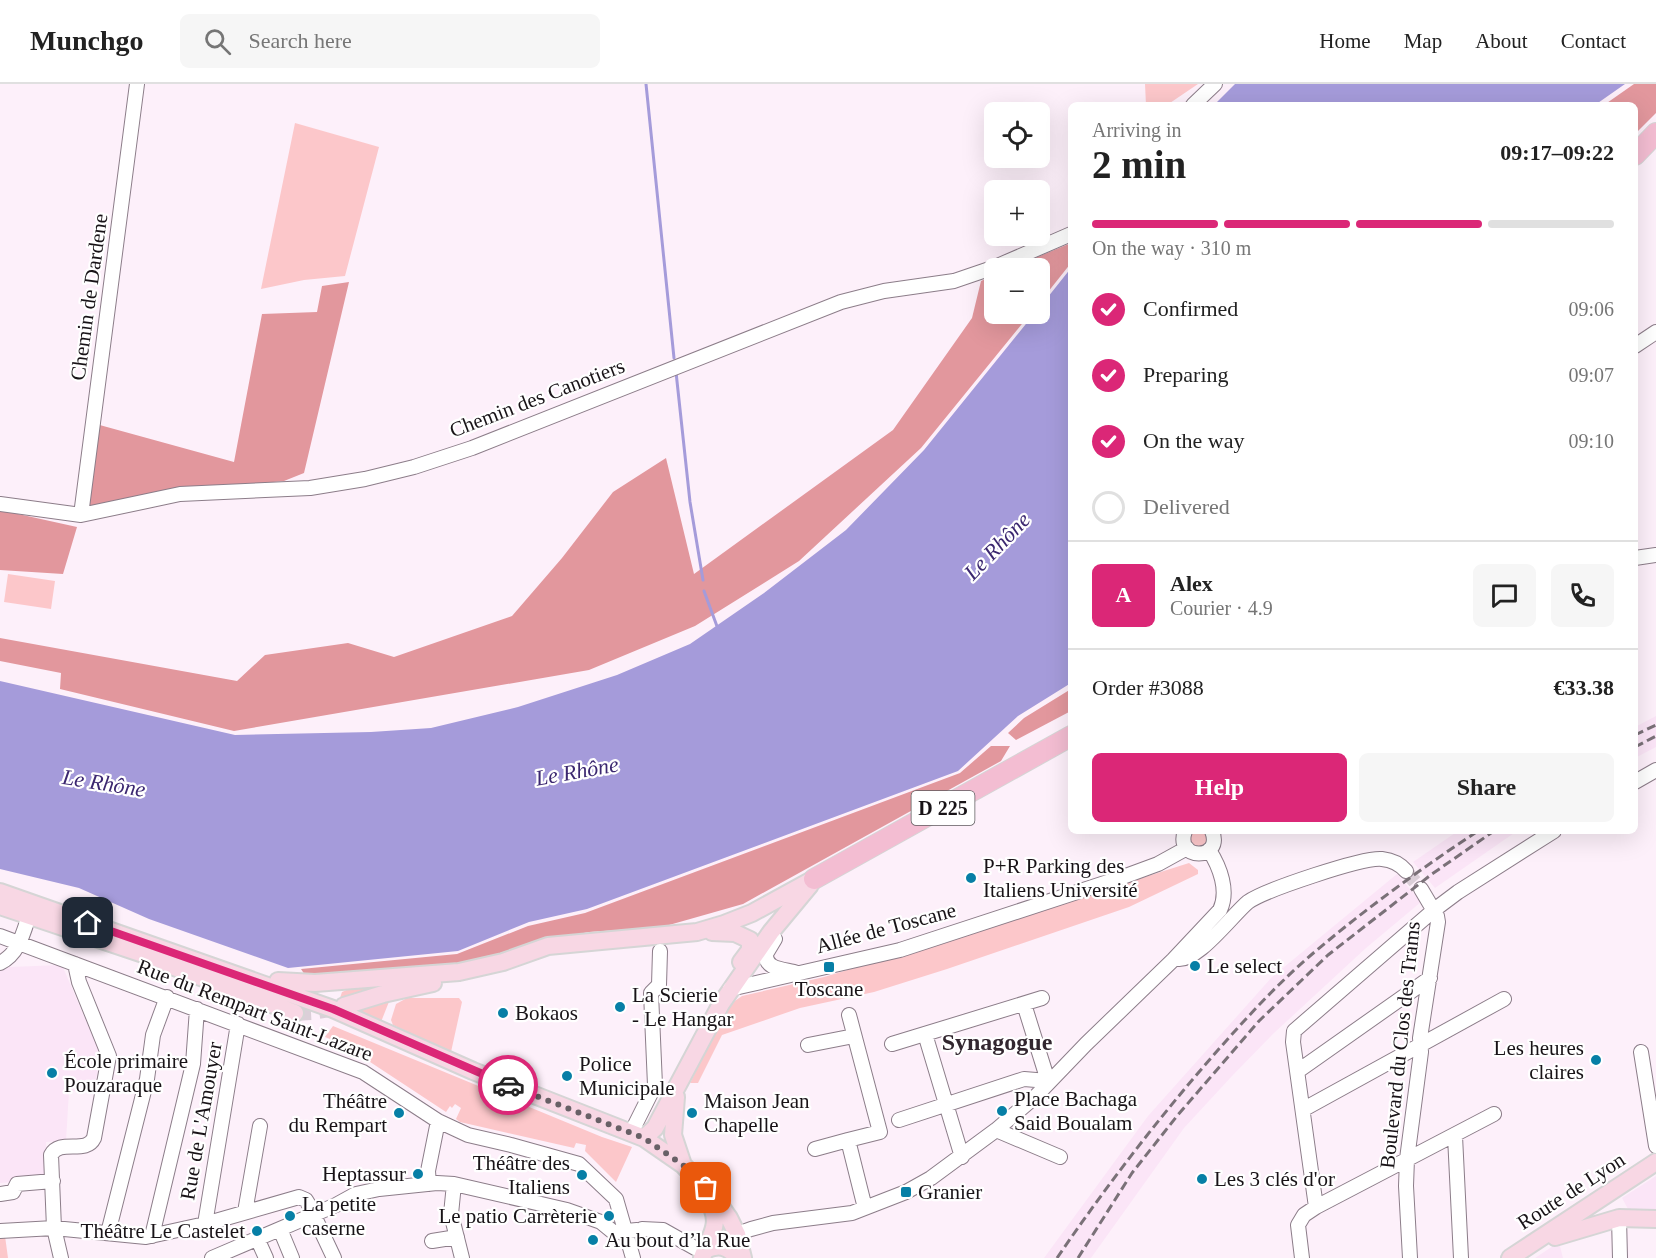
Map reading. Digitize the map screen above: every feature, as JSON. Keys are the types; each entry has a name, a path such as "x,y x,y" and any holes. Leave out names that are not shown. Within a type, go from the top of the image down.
{"highway":[{"path":"1638,152 1656,133"},
{"name":"D 225","path":"814,879 1068,738"}],"main road":[{"path":"638,1135 655,1128 730,989 771,932 814,879"},
{"name":"D 225","path":"431,975 481,969 548,946 697,932 752,913 814,879"},
{"path":"0,892 31,910 163,961 291,1002 634,1142 652,1152 696,1186 709,1201 716,1218 708,1251 728,1248 737,1258"},
{"path":"0,906 31,910 338,1007 473,1071 638,1135 683,1165 715,1198 737,1234 743,1258"},
{"path":"697,932 735,933 750,940 750,950 731,979 730,989"},
{"path":"338,1007 419,986 502,969 573,943"},
{"path":"163,961 295,1012"},
{"path":"225,970 295,983 431,975"},
{"path":"356,1029 337,1017 337,994 340,990 431,975"},
{"path":"679,1085 672,1126 675,1144 683,1165"},
{"name":"Route de Lyon","path":"1510,1258 1656,1162"},
{"path":"1601,1198 1619,1218"},
{"path":"1527,1247 1570,1231 1619,1218 1656,1218"}],"street":[{"name":"Chemin de Dardene","path":"81,515 137,84"},
{"path":"1196,102 1215,84"},
{"name":"Chemin des Canotiers","path":"0,504 81,515 180,494 310,488 365,479 414,467 472,448 840,302 884,291 973,276 1068,235"},
{"path":"1638,344 1656,332"},
{"path":"1638,558 1656,555"},
{"path":"1638,780 1656,770"},
{"path":"1184,834 1183,840 1187,848 1195,854 1209,850 1214,840 1213,834"},
{"path":"1316,1207 1293,1042 1294,1031 1434,910 1458,892 1549,834"},
{"name":"Allée de Toscane","path":"730,989 900,950 1108,882 1158,864 1187,848"},
{"path":"212,1258 362,1192 429,1184 454,1184 567,1210 601,1222 612,1231 663,1230 695,1248 708,1251 737,1234 773,1223 852,1213 906,1192 962,1157 1036,1096 1215,916 1222,904 1224,888 1216,861 1209,850"},
{"path":"1175,958 1182,960 1188,958 1215,937 1249,902 1270,890 1369,859 1395,862 1406,871"},
{"path":"1421,889 1434,910"},
{"path":"5,961 19,943 31,910"},
{"name":"Boulevard du Clos des Trams","path":"1410,1258 1406,1186 1407,1159 1420,1045 1438,922 1434,910"},
{"name":"Allée de Toscane","path":"786,915 766,954 766,959 772,967 799,974"},
{"name":"Rue du Rempart Saint-Lazare","path":"0,936 363,1072 438,1121 468,1135 511,1144 579,1164 616,1199 634,1230 633,1258"},
{"path":"638,1135 655,1085 651,993 659,985 660,951"},
{"path":"5,961 51,955"},
{"path":"62,1258 54,1228 51,1155 53,1150 91,1144 109,1056 75,971 75,964"},
{"path":"1298,1071 1430,978"},
{"path":"108,1233 147,1079 153,1035 166,998"},
{"path":"892,1044 1042,998"},
{"path":"1304,1109 1504,999"},
{"path":"1024,1004 1048,1082"},
{"path":"152,1236 193,1064 197,1009"},
{"path":"815,1149 880,1132 849,1015"},
{"name":"Rue de L'Amouyer","path":"205,1224 238,1024"},
{"path":"925,1034 962,1157"},
{"path":"808,1045 854,1036"},
{"path":"1641,1052 1656,1146"},
{"path":"899,1120 1024,1079 1048,1082"},
{"path":"1302,1258 1298,1225 1304,1215 1494,1114"},
{"path":"429,1184 428,1171 438,1121"},
{"path":"245,1212 260,1126"},
{"path":"996,1130 1060,1157"},
{"path":"1455,1136 1461,1258"},
{"path":"848,1140 865,1208"},
{"path":"0,1194 13,1192 17,1184 53,1181"},
{"path":"454,1184 451,1214 462,1258"},
{"path":"0,1231 54,1228 135,1237 152,1236 205,1224 295,1197 306,1200 334,1258"},
{"path":"1619,1218 1620,1258"},
{"path":"280,1229 292,1258"},
{"path":"432,1241 456,1237"},
{"path":"257,1238 266,1258"}],"shaded area":[{"path":"1145,84 1198,84 1171,102 1146,102"},
{"path":"1634,84 1656,84 1656,113 1638,131 1638,102 1608,102"},
{"path":"295,123 379,147 345,276 304,280 261,289"},
{"path":"1068,244 1068,267 1050,289 1050,258 1035,258"},
{"path":"984,280 984,324 1022,324 921,448 799,561 695,626 589,670 234,731 60,689 61,673 0,661 0,638 237,681 265,655 348,643 394,657 512,616 562,558 613,492 666,458 694,574 893,430 972,318 981,281"},
{"path":"349,282 304,473 284,481 179,491 84,511 96,424 234,462 262,314 317,312 322,286"},
{"path":"0,510 77,527 63,574 0,570"},
{"path":"8,574 55,581 51,609 4,602"},
{"path":"1068,691 1068,713 1016,740 1008,733 1024,718"},
{"path":"1656,716 1656,747 1638,756 1638,725"},
{"path":"991,746 1010,746 1001,761 743,904 662,927 589,932 546,940 472,966 356,971 319,976 305,975 301,969 457,954 528,926 585,913 960,773"},
{"path":"1190,834 1207,834 1208,841 1204,847 1197,848 1191,844"},
{"path":"1454,834 1513,834 1435,888 1413,862"},
{"path":"1189,863 1198,870 1198,874 1129,907 874,992 800,1008 722,1035 698,1083 690,1083 729,1005 742,996 824,977"},
{"path":"1397,874 1421,902 1366,948 1274,1033 1232,1076 1184,1128 1091,1258 1044,1258 1148,1116 1272,977"},
{"name":"École primaire Pouzaraque","path":"62,965 101,1056 93,1092 69,1091 66,1141 46,1142 46,1179 0,1183 0,971 9,967"},
{"path":"396,984 379,1027 338,1004 342,992 349,989"},
{"path":"407,998 459,998 462,1002 451,1052 393,1025 391,1020 396,1004"},
{"path":"333,1026 602,1137 632,1147 616,1182 585,1151 586,1145 576,1143 574,1148 460,1122 456,1119 461,1108 455,1104 452,1108 450,1106 446,1112 361,1056 336,1046 338,1042 325,1037"},
{"path":"1656,1176 1656,1210 1628,1209 1622,1198"},
{"path":"5,1236 8,1258 0,1258 0,1237"},
{"path":"1559,1242 1563,1258 1535,1258"}],"water":[{"path":"1235,84 1625,84 1599,102 1217,102"},
{"name":"Le Rhône","path":"1068,272 1068,685 1018,716 958,771 587,909 529,922 458,951 288,968 149,919 79,888 0,869 0,681 235,735 371,732 431,728 518,707 617,675 690,644 764,593 846,530 924,450 1026,324 1050,324 1050,294"}],"waterway":[{"path":"646,84 674,358"},
{"path":"676,372 690,502 703,580"},
{"path":"704,591 718,629"}],"tunnel":[{"path":"1406,871 1421,889"},
{"path":"295,1013 336,1008"}],"railway":[{"path":"1638,734 1656,725"},
{"path":"1638,745 1656,736"},
{"path":"1057,1258 1155,1126 1196,1075 1266,998 1304,961 1356,918 1474,834"},
{"path":"1078,1258 1132,1173 1177,1116 1259,1021 1328,955 1432,874 1490,834"}],"way so far":[{"path":"508,1085 644,1138 683,1165 706,1188"}],"place":[{"name":"P+R Parking des Italiens Université","path":"971,878"},
{"name":"Le select","path":"1195,966"},
{"name":"Toscane","path":"829,967"},
{"name":"La Scierie - Le Hangar","path":"620,1007"},
{"name":"Bokaos","path":"503,1013"},
{"name":"Les heures claires","path":"1596,1060"},
{"name":"École primaire Pouzaraque","path":"52,1073"},
{"name":"Police Municipale","path":"567,1076"},
{"name":"Place Bachaga Said Boualam","path":"1002,1111"},
{"name":"Théâtre du Rempart","path":"399,1113"},
{"name":"Maison Jean Chapelle","path":"692,1113"},
{"name":"Heptassur","path":"418,1174"},
{"name":"Théâtre des Italiens","path":"582,1175"},
{"name":"Les 3 clés d'or","path":"1202,1179"},
{"name":"Granier","path":"906,1192"},
{"name":"La petite caserne","path":"290,1216"},
{"name":"Le patio Carrèterie","path":"609,1216"},
{"name":"Théâtre Le Castelet","path":"257,1231"},
{"name":"Au bout d’la Rue","path":"593,1240"}],"district":[{"name":"Synagogue","path":"997,1042"}],"route":[{"path":"88,923 297,995 508,1085"}]}
